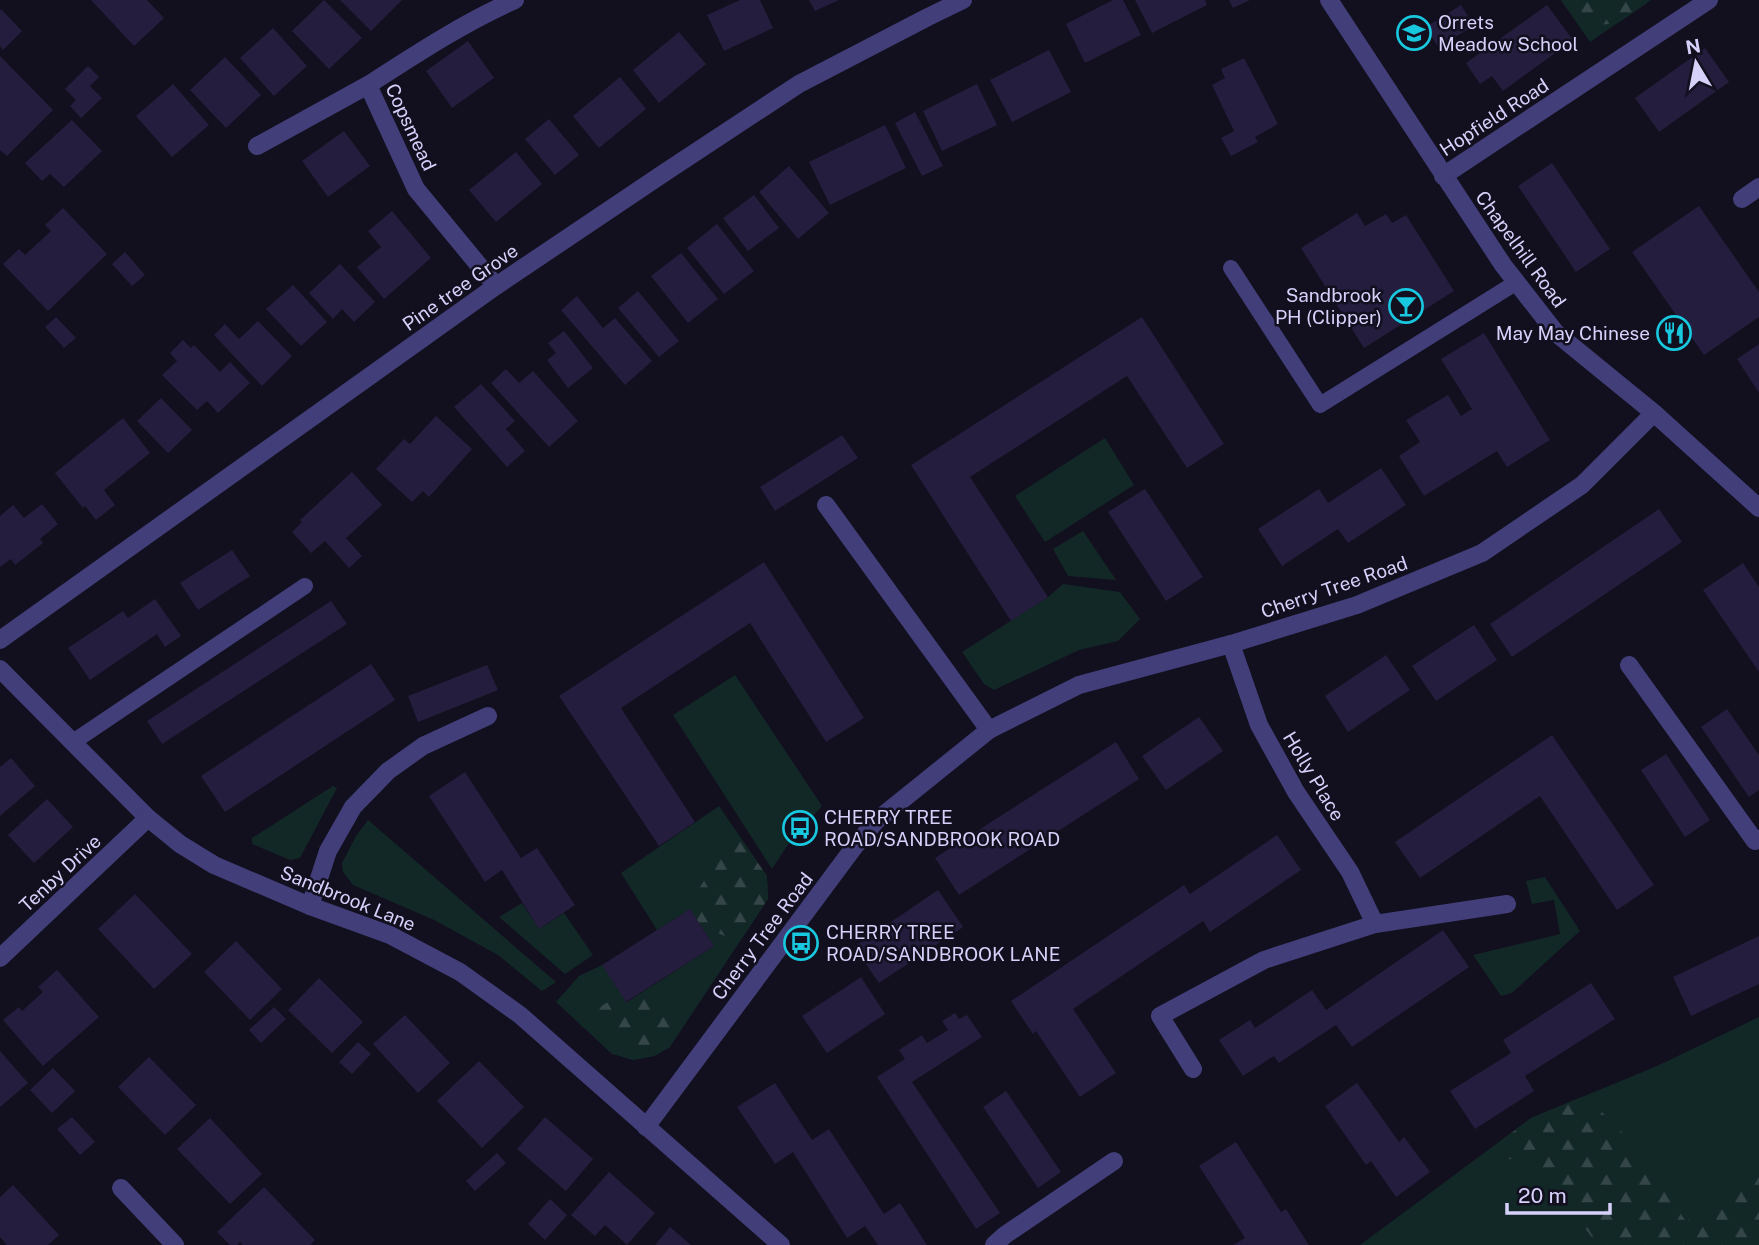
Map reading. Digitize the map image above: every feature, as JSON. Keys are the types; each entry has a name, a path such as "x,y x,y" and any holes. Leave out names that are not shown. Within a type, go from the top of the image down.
{"street":[{"name":"Copsmead","path":"496,286 416,189 368,85 423,49 515,0"},
{"name":"Pine tree Grove","path":"0,640 496,286 799,84 924,8 963,0"},
{"name":"Chapelhill Road","path":"1329,0 1503,265 1556,333 1654,413 1759,508"},
{"name":"Hopfield Road","path":"1443,176 1709,0"},
{"path":"257,146 368,85"},
{"path":"1742,199 1759,187"},
{"name":"Cherry Tree Road","path":"646,1127 876,821 989,730 1079,685 1231,644 1357,605 1482,553 1582,485 1654,413"},
{"path":"826,505 989,730"},
{"name":"Holly Place","path":"1231,644 1259,725 1296,792 1350,872 1375,924"},
{"path":"1629,665 1755,841 1759,839"},
{"name":"Sandbrook Lane","path":"0,668 148,818 180,844 214,866 310,906 390,935 460,972 520,1014 781,1245"},
{"path":"310,906 328,851 353,807 388,771 423,746 488,716"},
{"name":"Tenby Drive","path":"0,958 148,818"},
{"path":"1193,1069 1160,1016 1264,960 1375,924 1507,904"},
{"path":"994,1245 1114,1161"},
{"path":"121,1188 175,1245"}],"lane":[{"path":"1231,268 1320,405 1517,282"},
{"path":"73,743 305,586"}],"green space":[{"path":"1561,0 1651,0 1590,42"},
{"path":"1561,0 1645,0 1647,3 1618,23 1580,27"},
{"path":"1105,438 1134,485 1045,542 1015,496"},
{"path":"1083,531 1116,580 1068,576 1053,549"},
{"path":"1063,584 1120,592 1140,619 1118,641 1079,650 994,690 984,684 962,652 1048,597"},
{"path":"735,675 822,806 789,843 772,869 673,715"},
{"path":"333,786 337,788 300,858 290,860 252,844 252,838"},
{"path":"719,806 767,876 768,899 670,1047 654,1056 633,1060 612,1054 556,1002 579,976 602,965 627,1002 714,946 690,909 657,930 621,873"},
{"path":"368,820 556,982 542,991 498,955 434,920 353,885 343,872 342,863"},
{"path":"742,840 767,876 768,899 743,937 728,938 699,923 690,909 698,890 723,852"},
{"path":"1545,877 1580,931 1512,993 1501,996 1473,955 1560,934 1554,900 1532,904 1526,881"},
{"path":"522,903 539,929 564,913 593,955 565,974 499,917"},
{"path":"666,995 678,1019 670,1047 654,1056 633,1060 596,1009 610,1001 626,1010 644,996"},
{"path":"1759,1017 1759,1245 1360,1245 1531,1118 1657,1066"},
{"path":"1579,1098 1610,1119 1624,1135 1686,1221 1759,1174 1759,1245 1598,1245 1527,1154 1504,1161 1498,1143 1531,1118"}],"building":[{"path":"91,0 147,0 164,18 134,46"},
{"path":"324,0 362,38 329,69 292,31"},
{"path":"340,0 402,0 371,31"},
{"path":"740,0 760,0 773,28 724,51 707,15"},
{"path":"809,0 839,0 815,11"},
{"path":"1113,0 1123,0 1141,35 1085,63 1066,24"},
{"path":"1135,0 1205,0 1207,5 1152,33"},
{"path":"1229,0 1250,0 1233,8"},
{"path":"1461,5 1474,26 1438,47 1426,27"},
{"path":"1547,5 1573,40 1503,91 1492,76 1480,84 1466,63"},
{"path":"1,9 22,31 3,50 0,46"},
{"path":"273,28 307,66 274,96 240,58"},
{"path":"679,32 706,64 659,103 633,70"},
{"path":"468,41 494,78 452,108 426,71"},
{"path":"1705,48 1729,82 1659,132 1635,98"},
{"path":"1049,50 1071,92 1012,122 990,80"},
{"path":"0,56 53,110 7,156 0,150"},
{"path":"225,57 261,95 226,128 190,90"},
{"path":"1244,58 1278,124 1255,137 1258,142 1231,156 1221,138 1234,131 1212,85 1225,78 1221,69"},
{"path":"88,66 99,77 90,86 102,98 81,118 70,106 76,100 65,89"},
{"path":"620,77 646,109 599,148 573,116"},
{"path":"173,84 209,125 172,157 136,116"},
{"path":"977,84 997,125 942,151 923,111"},
{"path":"915,112 943,166 922,176 895,123"},
{"path":"549,119 579,155 555,175 525,139"},
{"path":"72,120 102,151 64,187 50,174 42,181 25,163"},
{"path":"885,125 906,168 830,205 809,162"},
{"path":"344,131 370,166 328,197 302,161"},
{"path":"516,152 542,184 496,222 469,190"},
{"path":"1552,163 1610,249 1576,272 1518,186"},
{"path":"789,166 829,213 798,239 759,192"},
{"path":"754,195 779,228 748,251 723,218"},
{"path":"1699,206 1759,292 1759,317 1704,355 1632,252"},
{"path":"63,208 107,254 48,311 3,264 19,249 25,255 51,231 45,225"},
{"path":"392,211 431,258 384,299 357,267 381,247 368,231"},
{"path":"1357,213 1365,226 1386,214 1392,223 1406,215 1454,291 1364,348 1301,248"},
{"path":"717,224 754,271 724,294 687,248"},
{"path":"125,252 145,275 132,286 112,264"},
{"path":"681,253 718,299 688,323 651,276"},
{"path":"340,264 375,302 354,322 342,309 333,319 309,293"},
{"path":"293,285 327,322 301,346 266,309"},
{"path":"638,291 679,341 659,357 618,308"},
{"path":"577,296 603,328 615,318 652,361 625,385 561,310"},
{"path":"56,317 76,338 64,348 45,327"},
{"path":"1142,317 1224,444 1187,468 1127,376 970,477 1048,597 1011,621 911,465"},
{"path":"258,321 292,356 262,386 214,335 225,324 239,339"},
{"path":"564,331 593,368 568,388 547,360 556,353 548,343"},
{"path":"1484,333 1550,440 1507,467 1497,451 1424,496 1399,456 1420,442 1406,420 1448,395 1461,416 1472,409 1441,359"},
{"path":"183,340 191,348 194,345 220,372 230,362 250,383 218,413 207,401 197,410 162,375 177,361 170,353"},
{"path":"1759,344 1759,393 1737,359"},
{"path":"506,369 519,383 533,371 578,421 549,447 491,383"},
{"path":"481,384 515,421 506,429 525,451 507,467 454,407"},
{"path":"161,398 192,430 168,453 137,421"},
{"path":"436,416 472,449 429,497 423,491 412,502 376,469 404,439 410,444"},
{"path":"123,418 150,453 104,490 115,505 96,520 55,473"},
{"path":"842,435 858,458 775,511 760,487"},
{"path":"1381,468 1406,505 1348,543 1338,529 1282,566 1258,529 1319,489 1328,503"},
{"path":"352,472 382,505 346,538 362,556 349,568 325,541 311,553 292,532 302,522 300,520"},
{"path":"1145,489 1203,577 1166,601 1108,512"},
{"path":"42,504 58,524 40,539 43,543 15,565 11,559 0,567 0,516 13,505 24,518"},
{"path":"1659,509 1682,542 1512,657 1490,624"},
{"path":"232,550 250,576 198,610 180,583"},
{"path":"764,562 864,718 826,742 750,623 621,708 695,822 659,846 559,696"},
{"path":"1743,563 1759,587 1759,672 1703,590"},
{"path":"155,599 181,636 165,647 157,634 90,680 68,648 123,611 128,618"},
{"path":"331,601 347,624 162,744 147,721"},
{"path":"1474,625 1497,660 1436,701 1412,666"},
{"path":"1386,655 1410,690 1348,732 1325,696"},
{"path":"371,664 395,700 225,812 201,776"},
{"path":"487,665 498,690 418,722 408,696"},
{"path":"1727,709 1759,755 1759,790 1749,797 1701,727"},
{"path":"1199,717 1223,751 1166,790 1142,756"},
{"path":"1552,735 1654,885 1617,910 1540,796 1420,878 1395,842"},
{"path":"1116,742 1139,779 959,895 935,858"},
{"path":"1666,754 1710,820 1685,837 1641,770"},
{"path":"11,758 35,786 0,816 0,767"},
{"path":"465,772 521,858 537,848 575,905 539,929 502,870 485,882 429,796"},
{"path":"47,799 73,827 34,863 8,835"},
{"path":"1277,835 1301,870 1210,932 1203,921 1073,1009 1116,1073 1080,1097 1036,1031 1033,1034 1011,1001 1184,885 1190,894"},
{"path":"938,890 963,927 879,983 854,947"},
{"path":"135,894 192,954 154,989 98,929"},
{"path":"690,909 714,946 626,1002 602,965"},
{"path":"1443,930 1469,967 1352,1047 1336,1025 1279,1063 1274,1056 1243,1076 1219,1040 1250,1020 1255,1028 1312,990 1326,1010"},
{"path":"1759,936 1759,984 1691,1016 1673,977"},
{"path":"236,941 282,989 250,1020 204,972"},
{"path":"57,970 99,1017 43,1066 3,1020 19,1007 22,1011 43,992 38,987"},
{"path":"861,977 885,1014 827,1053 802,1016"},
{"path":"319,978 363,1022 332,1053 288,1010"},
{"path":"1591,983 1615,1019 1525,1076 1534,1091 1475,1129 1450,1091 1511,1053 1503,1040"},
{"path":"274,1007 286,1019 261,1043 249,1030"},
{"path":"955,1013 959,1019 967,1015 982,1037 912,1082 1000,1213 976,1229 877,1077 905,1059 899,1050 922,1035 927,1043 948,1030 942,1021"},
{"path":"405,1015 450,1063 418,1093 373,1044"},
{"path":"358,1042 371,1054 352,1074 339,1062"},
{"path":"0,1051 28,1083 0,1107"},
{"path":"149,1057 196,1105 165,1135 118,1087"},
{"path":"479,1061 524,1107 482,1148 437,1101"},
{"path":"53,1068 75,1091 52,1113 30,1090"},
{"path":"775,1083 812,1140 829,1129 884,1214 900,1203 927,1245 878,1245 865,1226 847,1238 793,1152 775,1164 737,1107"},
{"path":"1357,1083 1399,1142 1404,1137 1430,1172 1396,1197 1371,1161 1366,1165 1325,1106"},
{"path":"1006,1091 1061,1172 1038,1188 983,1107"},
{"path":"72,1117 95,1142 80,1155 57,1129"},
{"path":"545,1117 593,1159 566,1191 517,1149"},
{"path":"210,1118 262,1174 230,1204 177,1149"},
{"path":"1236,1142 1281,1212 1286,1209 1309,1245 1233,1245 1245,1238 1199,1166"},
{"path":"497,1153 506,1163 475,1191 466,1181"},
{"path":"609,1172 655,1213 627,1245 605,1225 595,1236 571,1215"},
{"path":"13,1185 59,1235 48,1245 7,1245 0,1237 0,1197"},
{"path":"264,1187 315,1240 310,1245 243,1245 240,1242 230,1245 217,1232"},
{"path":"550,1199 567,1215 545,1240 528,1224"},
{"path":"670,1227 691,1245 655,1245"}],"place":[{"name":"Orrets Meadow School","path":"1414,33"},
{"name":"Sandbrook PH (Clipper)","path":"1406,306"},
{"name":"May May Chinese","path":"1674,333"},
{"name":"CHERRY TREE ROAD/SANDBROOK ROAD","path":"800,828"},
{"name":"CHERRY TREE ROAD/SANDBROOK LANE","path":"801,943"}]}
